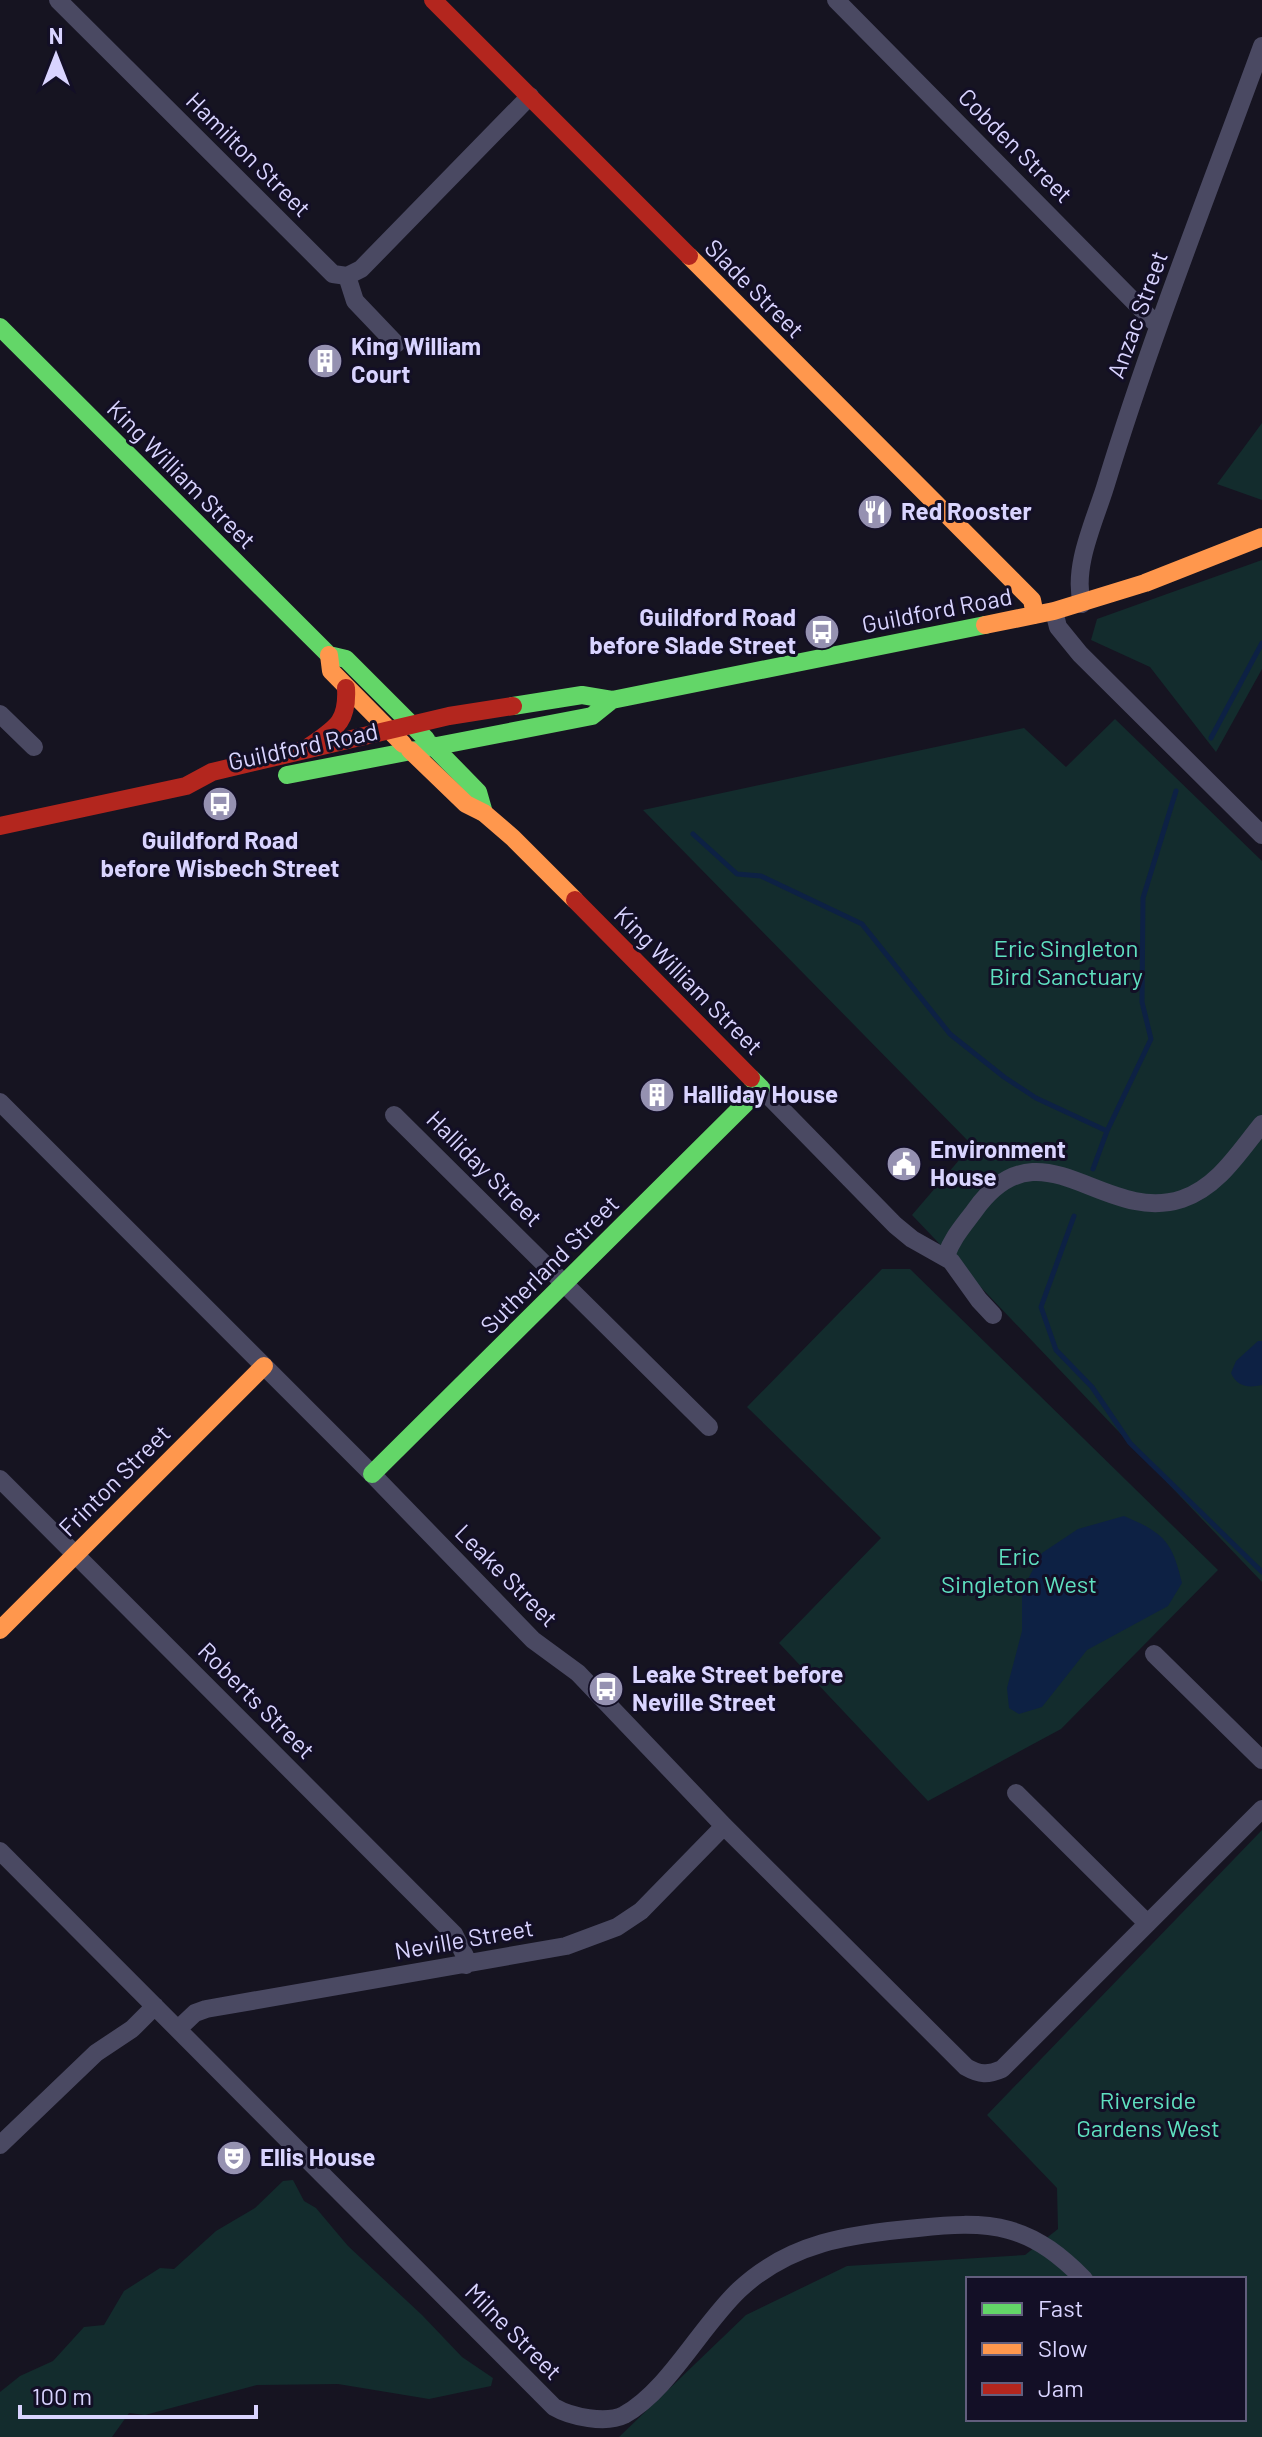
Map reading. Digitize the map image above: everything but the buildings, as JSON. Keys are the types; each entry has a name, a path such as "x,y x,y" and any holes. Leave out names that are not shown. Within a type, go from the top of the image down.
{"main road":[{"name":"Slade Street","path":"433,0 1045,613"},
{"name":"King William Street","path":"0,327 329,655 346,659 432,745 478,792 484,813"},
{"name":"Guildford Road","path":"0,826 186,786 212,772 411,724 582,695 612,700 1045,613 1082,604 1262,537"},
{"name":"King William Street","path":"329,655 331,671 346,688 466,804 484,813 761,1088"},
{"path":"304,749 344,719 348,705 346,688"},
{"name":"Guildford Road","path":"263,780 592,716 612,700"},
{"name":"Guildford Road","path":"186,786 216,790"},
{"name":"Sutherland Street","path":"372,1474 761,1088"},
{"name":"Frinton Street","path":"0,1630 264,1366"}],"street":[{"name":"Hamilton Street","path":"58,0 333,274 347,276"},
{"name":"Cobden Street","path":"836,0 1158,326"},
{"name":"Anzac Street","path":"1082,604 1078,589 1082,563 1158,326 1262,46"},
{"path":"396,344 355,301 347,276 361,269 530,96"},
{"name":"Slade Street","path":"1045,613 1080,654 1262,835"},
{"path":"0,714 34,747"},
{"name":"King William Street","path":"761,1088 895,1225 912,1239 946,1256 993,1315"},
{"name":"Leake Street","path":"0,1102 372,1474 533,1640 578,1673 724,1826 966,2067 985,2075 1002,2069 1147,1923"},
{"name":"Halliday Street","path":"394,1115 709,1427"},
{"path":"946,1256 951,1243 988,1192 1017,1175 1036,1170 1056,1173 1138,1203 1177,1200 1201,1191 1217,1179 1262,1124"},
{"name":"Roberts Street","path":"0,1479 454,1934 466,1965"},
{"path":"1154,1654 1262,1760"},
{"path":"1016,1793 1147,1923 1262,1809"},
{"name":"Neville Street","path":"178,2029 195,2013 206,2009 566,1946 617,1927 641,1911 724,1826"},
{"name":"Milne Street","path":"0,1851 554,2407 576,2417 621,2417 650,2397 714,2316 740,2289 769,2267 809,2246 855,2233 976,2225 1008,2230 1037,2240 1082,2277"},
{"path":"0,2145 96,2053 132,2029 155,2006"}],"green space":[{"path":"1262,423 1262,500 1217,484"},
{"path":"1262,560 1262,669 1216,752 1150,667 1091,640 1097,619"},
{"name":"Eric Singleton Bird Sanctuary","path":"1115,719 1262,861 1262,1582 912,1215 972,1145 643,810 1024,728 1066,767"},
{"name":"Eric Singleton West","path":"882,1269 910,1269 1218,1570 1061,1729 928,1801 779,1643 881,1538 747,1407"},
{"name":"Riverside Gardens West","path":"1262,1830 1262,2437 619,2437 746,2315 847,2266 1025,2255 1058,2229 1057,2188 987,2115"},
{"path":"293,2180 304,2201 316,2208 348,2246 462,2357 493,2378 491,2386 429,2399 338,2384 257,2385 145,2415 129,2413 112,2437 0,2437 0,2392 20,2376 53,2361 84,2327 104,2325 124,2291 160,2268 174,2269 216,2231 255,2208 283,2181"}],"water":[{"path":"1258,1341 1262,1341 1262,1385 1244,1385 1231,1373 1236,1361"},
{"path":"1124,1516 1149,1528 1164,1540 1174,1557 1182,1583 1168,1606 1087,1650 1042,1707 1019,1714 1009,1708 1007,1688 1022,1631 1022,1590 1042,1553 1078,1529"}],"waterway":[{"path":"1211,738 1262,643"},
{"path":"1093,1169 1107,1131 1151,1039 1142,1002 1143,898 1176,791"},
{"path":"693,834 737,874 761,876 862,924 950,1034 1036,1098 1107,1131"},
{"path":"1074,1216 1041,1307 1056,1350 1092,1387 1130,1443 1262,1572"}],"traffic: fast":[{"path":"0,327 329,655 346,659 426,739"},
{"path":"513,706 582,695 612,700 985,625"},
{"path":"287,775 592,716 612,700"},
{"path":"432,745 478,792 484,813"},
{"path":"372,1474 761,1088 751,1078"}],"traffic: slow":[{"path":"689,256 1032,600 1035,615"},
{"path":"985,625 1054,611 1145,583 1262,537"},
{"path":"329,655 331,671 403,744"},
{"path":"410,750 466,804 484,813 513,838 575,900"},
{"path":"0,1630 264,1366"}],"traffic: jam":[{"path":"433,0 689,256"},
{"path":"310,746 327,734 342,717 346,688"},
{"path":"0,826 186,786 212,772 449,716 513,706"},
{"path":"575,900 751,1078"}],"place":[{"name":"King William Court","path":"325,361"},
{"name":"Red Rooster","path":"875,512"},
{"name":"Guildford Road before Slade Street","path":"822,632"},
{"name":"Guildford Road before Wisbech Street","path":"220,804"},
{"name":"Halliday House","path":"657,1095"},
{"name":"Environment House","path":"904,1164"},
{"name":"Leake Street before Neville Street","path":"606,1689"},
{"name":"Ellis House","path":"234,2158"}]}
